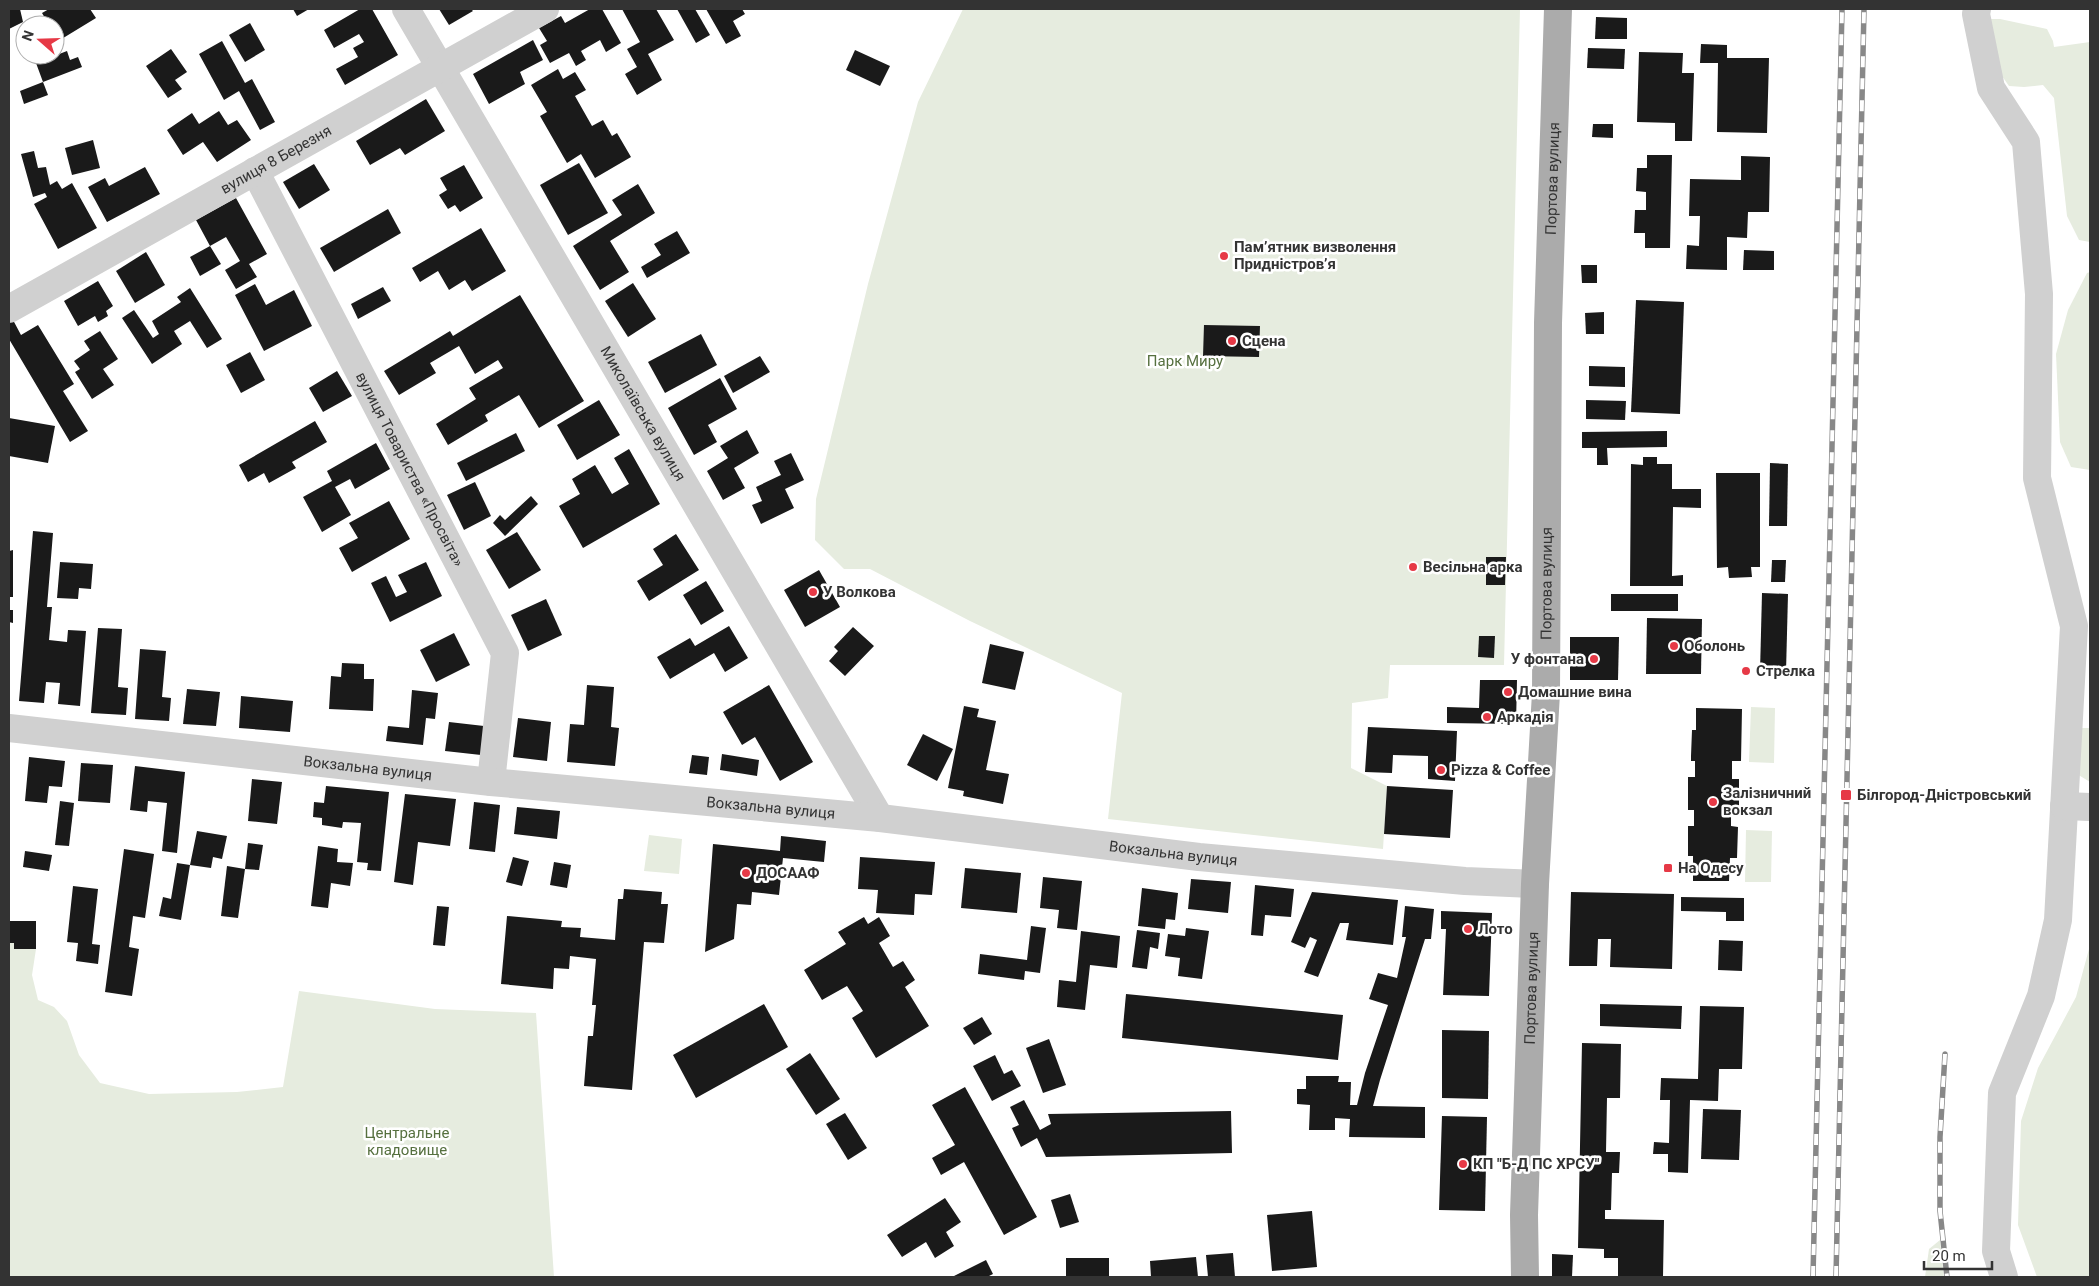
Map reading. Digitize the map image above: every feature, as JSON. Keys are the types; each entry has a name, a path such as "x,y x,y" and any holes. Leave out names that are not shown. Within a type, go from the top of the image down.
{"main road":[{"name":"Портова вулиця","path":"1525,1277 1524,1215 1535,884 1546,693 1548,323 1558,9"}],"street":[{"name":"Миколаївська вулиця","path":"406,9 880,818"},
{"name":"вулиця 8 Березня","path":"9,309 545,9"},
{"path":"1977,9 1976,14 1991,88 2026,142 2039,294 2037,478 2074,626 2077,806 2058,920 2041,996 2002,1093 1996,1251 2004,1277"},
{"name":"вулиця Товариства «Просвіта»","path":"255,171 505,653 491,782"},
{"name":"Вокзальна вулиця","path":"9,728 491,782 880,818 1199,857 1465,881 1535,884"}],"green space":[{"name":"Парк Миру","path":"963,9 1520,9 1504,665 1390,665 1388,698 1352,703 1351,768 1387,786 1383,849 1108,819 1122,693 970,621 870,569 844,569 815,540 816,499 868,284 918,102"},
{"path":"1990,19 2000,19 2047,29 2054,47 2090,42 2090,242 2079,240 2067,216 2054,98 2043,85 2009,86 1997,69"},
{"path":"2090,272 2090,470 2071,467 2060,442 2056,354 2068,310 2087,273"},
{"path":"1751,707 1775,708 1774,763 1749,762"},
{"path":"2082,728 2090,728 2090,782 2077,774"},
{"path":"1746,830 1772,831 1771,882 1745,882"},
{"path":"649,835 682,839 679,874 644,871"},
{"name":"Центральне кладовище","path":"9,943 14,943 14,949 36,949 32,975 38,1000 54,1007 67,1021 79,1055 100,1083 149,1094 237,1092 283,1087 299,991 435,1009 536,1013 554,1277 9,1277"},
{"path":"2089,949 2090,1277 2037,1277 2018,1225 2021,1121 2038,1068 2076,997"},
{"path":"1940,1240 1944,1277 1925,1277 1929,1249"}],"building":[{"path":"9,9 20,9 21,15 15,15 15,26 9,29"},
{"path":"49,9 90,9 96,18 65,37 65,15 43,15 42,13"},
{"path":"293,9 309,9 297,16"},
{"path":"360,9 372,9 398,55 345,85 336,69 358,57 353,48 364,42 359,34 334,48 324,30"},
{"path":"439,9 471,9 473,11 449,25"},
{"path":"590,9 602,9 621,43 606,52 600,40 581,51 586,60 576,66 569,53 550,63 540,45 547,41 539,28 561,16 565,23"},
{"path":"622,9 656,9 674,40 648,54 662,80 637,95 625,74 637,67 627,49 640,42"},
{"path":"677,9 695,9 710,35 696,43"},
{"path":"706,9 742,9 745,14 733,21 741,36 726,44"},
{"path":"1596,17 1627,18 1627,39 1595,39"},
{"path":"250,23 265,50 245,62 229,35"},
{"path":"533,40 543,60 520,72 525,84 489,104 473,74"},
{"path":"222,41 245,83 252,79 275,122 260,130 239,91 224,100 199,54"},
{"path":"1701,44 1727,45 1727,58 1769,58 1767,133 1717,132 1718,63 1700,63"},
{"path":"1588,48 1625,49 1624,69 1587,68"},
{"path":"171,49 187,72 175,80 182,89 168,98 146,66"},
{"path":"855,50 890,66 880,86 846,70"},
{"path":"67,51 70,60 78,57 82,67 43,82 37,65 65,65 65,52"},
{"path":"1639,52 1683,53 1682,73 1694,73 1692,141 1675,141 1675,123 1637,122"},
{"path":"558,69 563,79 575,72 586,90 575,96 592,126 603,120 612,136 617,133 631,157 595,178 581,154 567,163 540,116 547,112 531,85"},
{"path":"43,82 48,95 24,104 20,91"},
{"path":"426,99 445,131 405,155 400,148 370,165 356,141"},
{"path":"219,111 228,125 237,120 251,140 217,162 203,142 183,155 167,130 192,113 199,124"},
{"path":"1593,124 1613,124 1613,138 1592,137"},
{"path":"93,140 100,168 72,175 65,148"},
{"path":"34,151 38,168 46,167 50,185 57,181 62,189 72,183 97,228 58,249 34,204 47,197 45,193 33,197 21,154"},
{"path":"1647,155 1672,155 1670,248 1645,248 1645,233 1634,233 1635,210 1646,210 1646,192 1636,191 1637,168 1647,168"},
{"path":"1741,156 1770,157 1769,212 1748,212 1747,238 1727,237 1727,270 1686,269 1687,245 1699,246 1700,216 1689,216 1690,179 1741,180"},
{"path":"579,163 608,213 568,235 540,185"},
{"path":"314,164 330,190 299,209 283,182"},
{"path":"464,165 483,198 460,212 455,205 448,209 439,195 447,190 440,178"},
{"path":"145,167 160,194 107,222 88,187 105,178 109,186"},
{"path":"638,184 655,213 610,241 629,272 600,290 573,246 622,215 612,200"},
{"path":"236,198 267,254 249,264 257,277 236,289 225,270 240,261 226,237 210,246 196,220"},
{"path":"388,209 401,233 334,272 320,248"},
{"path":"481,228 506,271 472,291 465,280 449,290 438,271 420,282 412,268"},
{"path":"677,231 690,253 647,278 641,267 661,255 654,244"},
{"path":"210,246 221,264 200,276 190,257"},
{"path":"1744,250 1774,251 1774,270 1743,270"},
{"path":"146,252 165,285 135,303 116,271"},
{"path":"1581,265 1597,265 1597,283 1582,283"},
{"path":"98,281 113,306 106,311 108,316 98,322 95,316 78,326 64,301"},
{"path":"633,283 656,319 628,337 605,301"},
{"path":"255,284 266,305 294,290 312,326 264,351 235,295"},
{"path":"383,287 391,301 358,319 351,304"},
{"path":"190,288 222,339 207,348 190,321 174,331 182,344 152,364 122,318 134,310 153,338 159,334 152,321 181,302 177,297"},
{"path":"520,295 584,401 539,428 519,395 485,415 488,421 448,445 436,424 476,399 469,388 503,368 498,360 475,374 459,346 430,363 436,373 399,395 384,371 450,331 453,336"},
{"path":"1636,300 1684,302 1680,414 1631,412"},
{"path":"1604,312 1604,334 1586,334 1585,313"},
{"path":"13,320 21,335 38,325 74,384 63,391 88,431 70,442 9,339 9,322"},
{"name":"Сцена","path":"1204,325 1260,326 1259,357 1203,356"},
{"path":"100,331 118,359 103,369 114,385 92,399 75,372 80,369 74,361 90,350 84,341"},
{"path":"701,334 717,365 665,393 648,362"},
{"path":"250,352 265,380 241,393 226,365"},
{"path":"760,356 770,372 733,393 724,376"},
{"path":"1589,366 1625,367 1625,387 1589,386"},
{"path":"337,371 352,396 323,412 309,388"},
{"path":"720,378 737,409 708,425 717,442 694,455 668,408"},
{"path":"599,400 620,435 577,460 557,425"},
{"path":"1586,400 1626,401 1625,420 1586,419"},
{"path":"9,418 55,426 48,463 9,456"},
{"path":"315,421 327,442 292,462 296,468 269,483 264,473 248,482 239,465"},
{"path":"747,430 759,453 734,468 745,488 723,500 707,471 728,458 720,446"},
{"path":"1667,431 1667,447 1607,448 1608,465 1597,465 1597,448 1582,448 1582,432"},
{"path":"516,433 525,451 466,481 457,463"},
{"path":"376,443 390,469 355,489 350,479 335,487 351,515 322,532 303,497 332,481 327,471"},
{"path":"629,449 660,504 583,548 559,506 580,494 572,479 595,465 612,494 629,484 614,458"},
{"path":"791,453 804,480 785,489 794,508 761,524 752,505 762,501 756,487 781,475 774,461"},
{"path":"1643,457 1657,457 1657,464 1672,464 1672,489 1701,489 1701,508 1673,507 1672,576 1683,575 1683,586 1630,586 1631,464 1643,465"},
{"path":"1770,463 1788,464 1787,526 1769,526"},
{"path":"1716,473 1760,473 1760,567 1751,567 1752,577 1729,578 1728,567 1717,568"},
{"path":"475,482 491,516 464,530 447,495"},
{"path":"531,496 538,504 505,536 493,523 500,515 505,520"},
{"path":"389,501 410,539 352,572 339,548 358,538 349,523"},
{"path":"33,531 53,533 47,607 52,607 49,640 67,642 68,630 86,631 80,706 58,704 60,683 46,682 44,703 19,701"},
{"path":"517,532 541,570 509,589 486,550"},
{"path":"676,534 699,570 649,601 637,581 663,565 653,549"},
{"path":"13,550 13,597 9,597 9,551"},
{"path":"1486,557 1506,557 1505,585 1486,585"},
{"path":"1772,560 1786,560 1785,582 1771,582"},
{"path":"60,562 93,564 91,589 79,588 78,599 57,598"},
{"path":"426,562 442,596 390,622 371,583 386,576 396,597 407,592 398,575"},
{"path":"819,570 840,607 805,627 784,590"},
{"path":"706,581 724,611 701,625 683,595"},
{"path":"1762,593 1788,594 1786,672 1760,672"},
{"path":"1611,594 1678,594 1678,611 1611,611"},
{"path":"546,599 562,635 528,651 511,615"},
{"path":"9,610 13,610 13,623 9,622"},
{"name":"Оболонь","path":"1647,618 1702,619 1701,674 1646,674"},
{"path":"729,626 748,658 725,672 714,653 670,679 657,657 690,638 695,646"},
{"path":"853,627 874,646 845,676 829,661 838,651 834,647"},
{"path":"98,628 122,629 118,687 128,688 126,715 91,713"},
{"path":"454,633 470,665 436,682 420,650"},
{"path":"1479,636 1495,636 1494,658 1478,657"},
{"name":"У фонтана","path":"1570,637 1619,637 1618,680 1570,680"},
{"path":"990,644 1024,652 1015,690 982,683"},
{"path":"140,649 166,651 162,697 171,698 169,721 135,719"},
{"path":"342,663 364,664 364,679 374,679 373,711 329,709 331,676 341,677"},
{"path":"1480,680 1517,680 1516,724 1447,723 1447,707 1479,708"},
{"path":"587,685 614,687 611,727 619,728 615,766 567,762 570,724 584,725"},
{"path":"769,685 813,762 780,781 755,737 742,745 723,712"},
{"path":"187,689 220,692 216,726 183,724"},
{"path":"412,690 438,693 435,719 426,718 423,745 386,741 388,726 409,728"},
{"path":"241,696 293,701 290,732 239,728"},
{"path":"964,706 979,709 977,717 996,721 986,770 1009,774 1003,804 963,796 964,791 948,788"},
{"name":"Залізничний вокзал","path":"1696,708 1742,709 1741,761 1732,761 1732,779 1739,779 1739,810 1731,810 1731,826 1738,827 1737,858 1730,858 1729,881 1693,881 1693,856 1688,856 1688,826 1694,826 1694,810 1688,810 1688,777 1695,777 1695,761 1691,761 1691,756 1692,730 1696,730"},
{"path":"518,718 551,722 547,761 513,757"},
{"path":"449,722 484,726 481,755 445,751"},
{"path":"1368,727 1457,731 1455,781 1428,779 1428,756 1393,755 1392,773 1365,772"},
{"path":"923,734 953,749 937,781 907,765"},
{"path":"722,754 759,760 757,776 720,770"},
{"path":"692,755 709,757 707,775 689,773"},
{"path":"29,757 65,761 62,787 49,786 47,803 25,801"},
{"path":"81,763 113,765 110,803 78,801"},
{"path":"135,766 185,772 177,853 162,851 167,803 148,801 147,812 130,810"},
{"path":"252,779 282,782 277,824 248,821"},
{"path":"326,786 389,792 381,871 367,870 368,863 357,862 361,823 343,822 342,828 322,825 322,818 313,817 314,802 324,803"},
{"path":"1387,786 1453,790 1450,838 1384,834"},
{"path":"405,794 456,799 450,846 418,842 413,885 394,882"},
{"path":"60,801 74,803 69,846 55,845"},
{"path":"474,802 500,805 495,852 469,849"},
{"path":"517,807 560,811 557,839 514,834"},
{"path":"197,831 227,836 222,859 213,857 211,868 190,865"},
{"path":"781,836 826,841 824,862 783,858 779,895 752,892 751,905 737,904 734,939 705,952 713,844 780,851"},
{"path":"248,843 263,845 259,870 245,869"},
{"path":"318,846 338,849 337,862 353,863 350,886 331,883 328,908 311,906"},
{"path":"124,849 154,854 145,918 133,916 129,947 139,949 132,996 105,992"},
{"path":"25,851 52,855 49,871 23,867"},
{"path":"513,857 529,861 522,886 506,882"},
{"path":"860,857 935,862 932,895 915,894 914,915 876,913 878,890 858,889"},
{"path":"554,862 571,865 567,888 550,885"},
{"path":"177,863 190,865 181,920 159,916 163,897 171,899"},
{"path":"227,866 245,869 238,918 221,916"},
{"path":"965,868 1021,873 1017,913 961,908"},
{"path":"1043,877 1082,881 1077,930 1057,928 1059,910 1040,908"},
{"path":"1191,879 1231,882 1228,913 1188,909"},
{"path":"1255,885 1294,889 1291,917 1265,915 1263,936 1251,935"},
{"path":"73,886 98,889 92,944 100,945 98,964 76,961 78,943 67,942"},
{"path":"1142,888 1178,893 1175,920 1166,919 1165,929 1138,926"},
{"path":"624,889 662,892 661,904 668,904 664,943 644,942 632,1090 584,1086 588,1036 593,1036 596,1005 592,1005 596,959 570,956 569,969 554,968 553,989 501,984 507,916 562,921 561,927 581,928 580,937 615,940 618,899 623,899"},
{"path":"1312,892 1398,900 1393,945 1346,940 1349,923 1340,923 1318,977 1304,972 1317,940 1310,937 1305,948 1291,942"},
{"path":"1571,892 1674,894 1672,969 1610,967 1611,939 1598,939 1597,966 1569,966"},
{"path":"1681,897 1744,898 1744,921 1726,921 1726,912 1681,911"},
{"path":"437,906 449,907 445,946 433,945"},
{"path":"1405,906 1434,909 1431,939 1425,939 1373,1106 1425,1107 1425,1138 1349,1137 1350,1119 1335,1118 1335,1130 1309,1130 1310,1105 1297,1104 1297,1089 1306,1089 1306,1076 1339,1076 1338,1082 1351,1082 1350,1105 1357,1105 1365,1073 1388,1005 1369,999 1378,973 1397,978 1406,937 1402,937"},
{"path":"1441,911 1492,913 1489,996 1443,995 1446,929 1441,929"},
{"path":"864,917 868,924 879,917 890,936 879,943 893,967 903,961 915,980 905,987 929,1026 876,1058 852,1018 863,1011 847,986 822,1000 804,970 846,944 838,932"},
{"path":"9,921 36,921 36,949 14,949 14,943 9,943"},
{"path":"1031,926 1046,928 1040,973 1025,971 1024,980 978,974 980,954 1027,960"},
{"path":"1186,928 1209,931 1202,979 1178,976 1180,958 1165,956 1168,934 1185,936"},
{"path":"1137,930 1160,933 1158,949 1150,947 1147,969 1132,967"},
{"path":"1081,931 1120,936 1117,968 1090,965 1085,1010 1057,1007 1059,980 1076,982"},
{"path":"1719,940 1743,941 1742,971 1718,970"},
{"path":"1126,994 1343,1015 1338,1060 1122,1038"},
{"path":"764,1004 788,1047 696,1098 673,1055"},
{"path":"1600,1004 1682,1006 1681,1029 1600,1026"},
{"path":"1700,1006 1744,1007 1742,1069 1719,1069 1718,1101 1690,1100 1688,1173 1668,1172 1668,1154 1653,1154 1654,1142 1669,1143 1670,1100 1660,1100 1661,1078 1698,1079"},
{"path":"982,1017 992,1034 974,1045 963,1028"},
{"path":"1442,1030 1489,1031 1488,1099 1442,1098"},
{"path":"1049,1039 1066,1085 1043,1093 1026,1048"},
{"path":"1582,1043 1621,1044 1620,1098 1607,1098 1606,1152 1620,1152 1619,1173 1612,1173 1611,1210 1605,1210 1605,1219 1664,1220 1663,1277 1618,1277 1618,1258 1604,1258 1604,1249 1578,1248"},
{"path":"810,1053 840,1099 816,1115 786,1069"},
{"path":"995,1055 1004,1074 1012,1070 1021,1086 992,1101 973,1066"},
{"path":"965,1087 1037,1217 1004,1235 964,1162 941,1175 932,1158 955,1145 932,1105"},
{"path":"1024,1100 1040,1130 1051,1124 1048,1114 1231,1111 1232,1153 1046,1157 1037,1138 1021,1147 1012,1128 1019,1125 1010,1107"},
{"path":"1703,1109 1741,1110 1739,1160 1701,1159"},
{"path":"845,1113 867,1148 848,1160 826,1124"},
{"name":"КП \"Б-Д ПС ХРСУ\"","path":"1442,1116 1487,1117 1485,1211 1439,1210"},
{"path":"1070,1194 1079,1222 1060,1228 1051,1200"},
{"path":"945,1198 961,1222 946,1232 954,1246 935,1258 926,1242 902,1257 887,1235"},
{"path":"1312,1211 1317,1267 1272,1271 1267,1215"},
{"path":"1233,1253 1235,1277 1208,1277 1206,1255"},
{"path":"1552,1254 1573,1255 1572,1277 1552,1277"},
{"path":"1196,1257 1198,1277 1151,1277 1150,1261"},
{"path":"1066,1258 1109,1258 1109,1277 1066,1277"},
{"path":"986,1260 993,1274 987,1277 952,1277"}],"railway":[{"path":"1813,1277 1842,9"},
{"path":"1836,1277 1864,9"},
{"path":"1945,1054 1940,1137 1940,1211 1947,1277"}],"place":[{"name":"Пам’ятник визволення Придністров’я","path":"1224,256"},
{"name":"Сцена","path":"1232,341"},
{"name":"Весільна арка","path":"1413,567"},
{"name":"У Волкова","path":"813,592"},
{"name":"Оболонь","path":"1674,646"},
{"name":"У фонтана","path":"1594,659"},
{"name":"Стрелка","path":"1746,671"},
{"name":"Домашние вина","path":"1508,692"},
{"name":"Аркадія","path":"1487,717"},
{"name":"Pizza & Coffee","path":"1441,770"},
{"name":"Білгород-Дністровський","path":"1846,795"},
{"name":"Залізничний вокзал","path":"1713,802"},
{"name":"На Одесу","path":"1668,868"},
{"name":"ДОСААФ","path":"746,873"},
{"name":"Лото","path":"1468,929"},
{"name":"КП \"Б-Д ПС ХРСУ\"","path":"1463,1164"}]}
